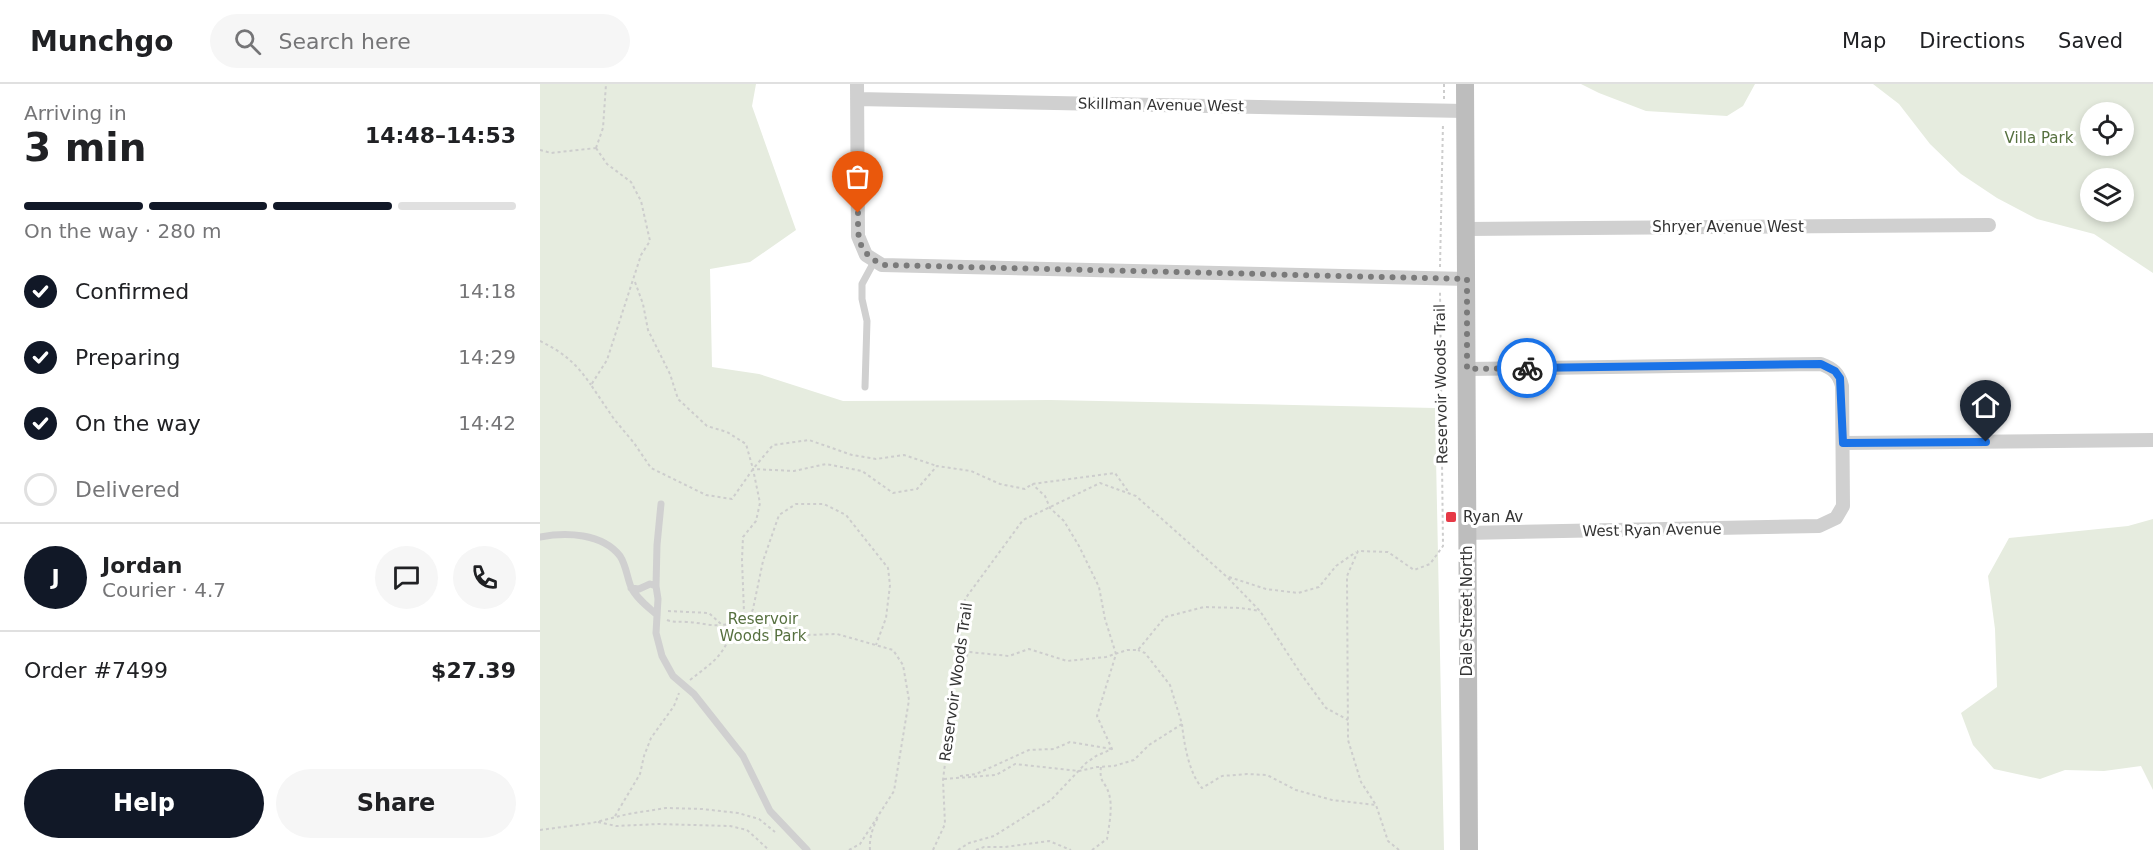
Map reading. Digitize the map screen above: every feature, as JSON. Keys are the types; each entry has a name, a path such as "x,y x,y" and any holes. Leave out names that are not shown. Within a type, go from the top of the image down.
{"main road":[{"name":"Dale Street North","path":"1465,84 1469,850"}],"street":[{"path":"857,84 858,236 870,258 882,265 1467,279"},
{"name":"Skillman Avenue West","path":"856,99 1465,111"},
{"name":"Shryer Avenue West","path":"1467,229 1989,225"},
{"path":"1467,369 1821,364 1835,371 1840,378 1843,443 2153,440"},
{"name":"West Ryan Avenue","path":"1466,533 1819,526 1836,518 1843,506 1843,443"}],"lane":[{"path":"865,387 867,321 862,299 862,284 870,258"},
{"path":"661,504 658,525 656,633 662,656 674,676 694,694 743,756 770,811 807,850"},
{"path":"540,537 574,535 600,540 621,557 631,588 657,615"},
{"path":"631,588 639,589 650,584 656,586"}],"path":[{"path":"596,147 603,128 606,84"},
{"name":"Reservoir Woods Trail","path":"1226,576 1266,589 1298,593 1319,587 1336,566 1358,551 1388,552 1414,570 1430,564 1443,546 1440,278 1444,84"},
{"path":"540,150 551,153 596,147"},
{"path":"591,385 607,360 641,255 650,241 642,201 631,182 608,164 596,147"},
{"path":"634,279 643,304 648,330 670,374 678,399 707,426 728,432 746,444 760,503 756,521 743,537 744,612 748,622"},
{"path":"540,341 562,352 579,368 614,420 651,468 706,495 732,499 773,445 809,440 852,455 876,459 904,455 937,466 971,471 1000,484 1025,489 1032,484 1115,473 1130,494"},
{"path":"753,469 794,471 826,464 862,471 892,493 917,489 937,466"},
{"name":"Reservoir Woods Trail","path":"933,850 945,824 943,780 965,599 1023,520 1100,483 1130,494 1144,503 1226,576 1260,611 1326,708 1348,720"},
{"path":"1032,484 1045,496 1050,508 1064,521 1099,587 1105,619 1116,654 1097,716 1112,748"},
{"path":"748,622 763,561 779,516 796,504 824,504 846,515 888,568 890,585 886,618 876,645"},
{"path":"1358,551 1347,576 1348,740 1361,782 1376,805 1388,841 1399,850"},
{"path":"1138,650 1165,617 1204,608 1241,608 1260,611"},
{"path":"657,615 671,610 709,613 722,625"},
{"path":"657,615 672,622 708,626 762,622 805,635 837,634 893,650 903,665 909,700 894,791 860,844 849,850"},
{"path":"614,817 640,774 651,738 674,706 683,684 715,662 728,644 733,625"},
{"path":"954,680 969,652 1009,656 1029,649 1067,661 1106,657 1127,650 1145,652 1170,685 1182,724 1190,762 1202,788 1230,774 1267,775 1296,790 1332,800 1376,805"},
{"path":"954,777 975,778 996,775 1014,764 1079,771 1101,766 1114,766 1134,760 1149,745 1182,724"},
{"path":"943,780 975,774 1029,750 1054,749 1071,742 1112,748"},
{"path":"958,850 969,843 993,836 1052,800 1096,756 1112,748"},
{"path":"1092,850 1107,839 1110,819 1110,795 1100,777 1101,766"},
{"path":"870,850 874,824 887,800"},
{"path":"540,830 598,822 666,808 738,813 759,819 781,836"},
{"path":"598,822 616,826 660,824 730,826 747,830 769,850"},
{"path":"976,850 984,847 1005,847 1049,841 1071,850"}],"green space":[{"name":"Reservoir Woods Park","path":"540,84 756,84 752,106 796,230 750,262 710,269 712,367 759,374 843,401 1050,400 1435,408 1444,850 540,850"},
{"path":"1581,84 1755,84 1743,106 1727,116 1646,111"},
{"name":"Villa Park","path":"1873,84 2153,84 2153,273 2094,234 2037,219 1997,198 1961,174 1930,144 1899,104"},
{"path":"2153,519 2153,790 2141,766 2104,771 2065,770 2040,779 1994,769 1973,745 1961,713 1997,687 1995,629 1988,576 2009,538 2128,526"}],"way so far":[{"path":"858,213 858,236 866,255 882,265 1467,279 1467,369 1527,368"}],"place":[{"name":"Ryan Av","path":"1451,517"}],"route":[{"path":"1527,368 1821,364 1835,371 1840,378 1843,443 1986,442"}]}
